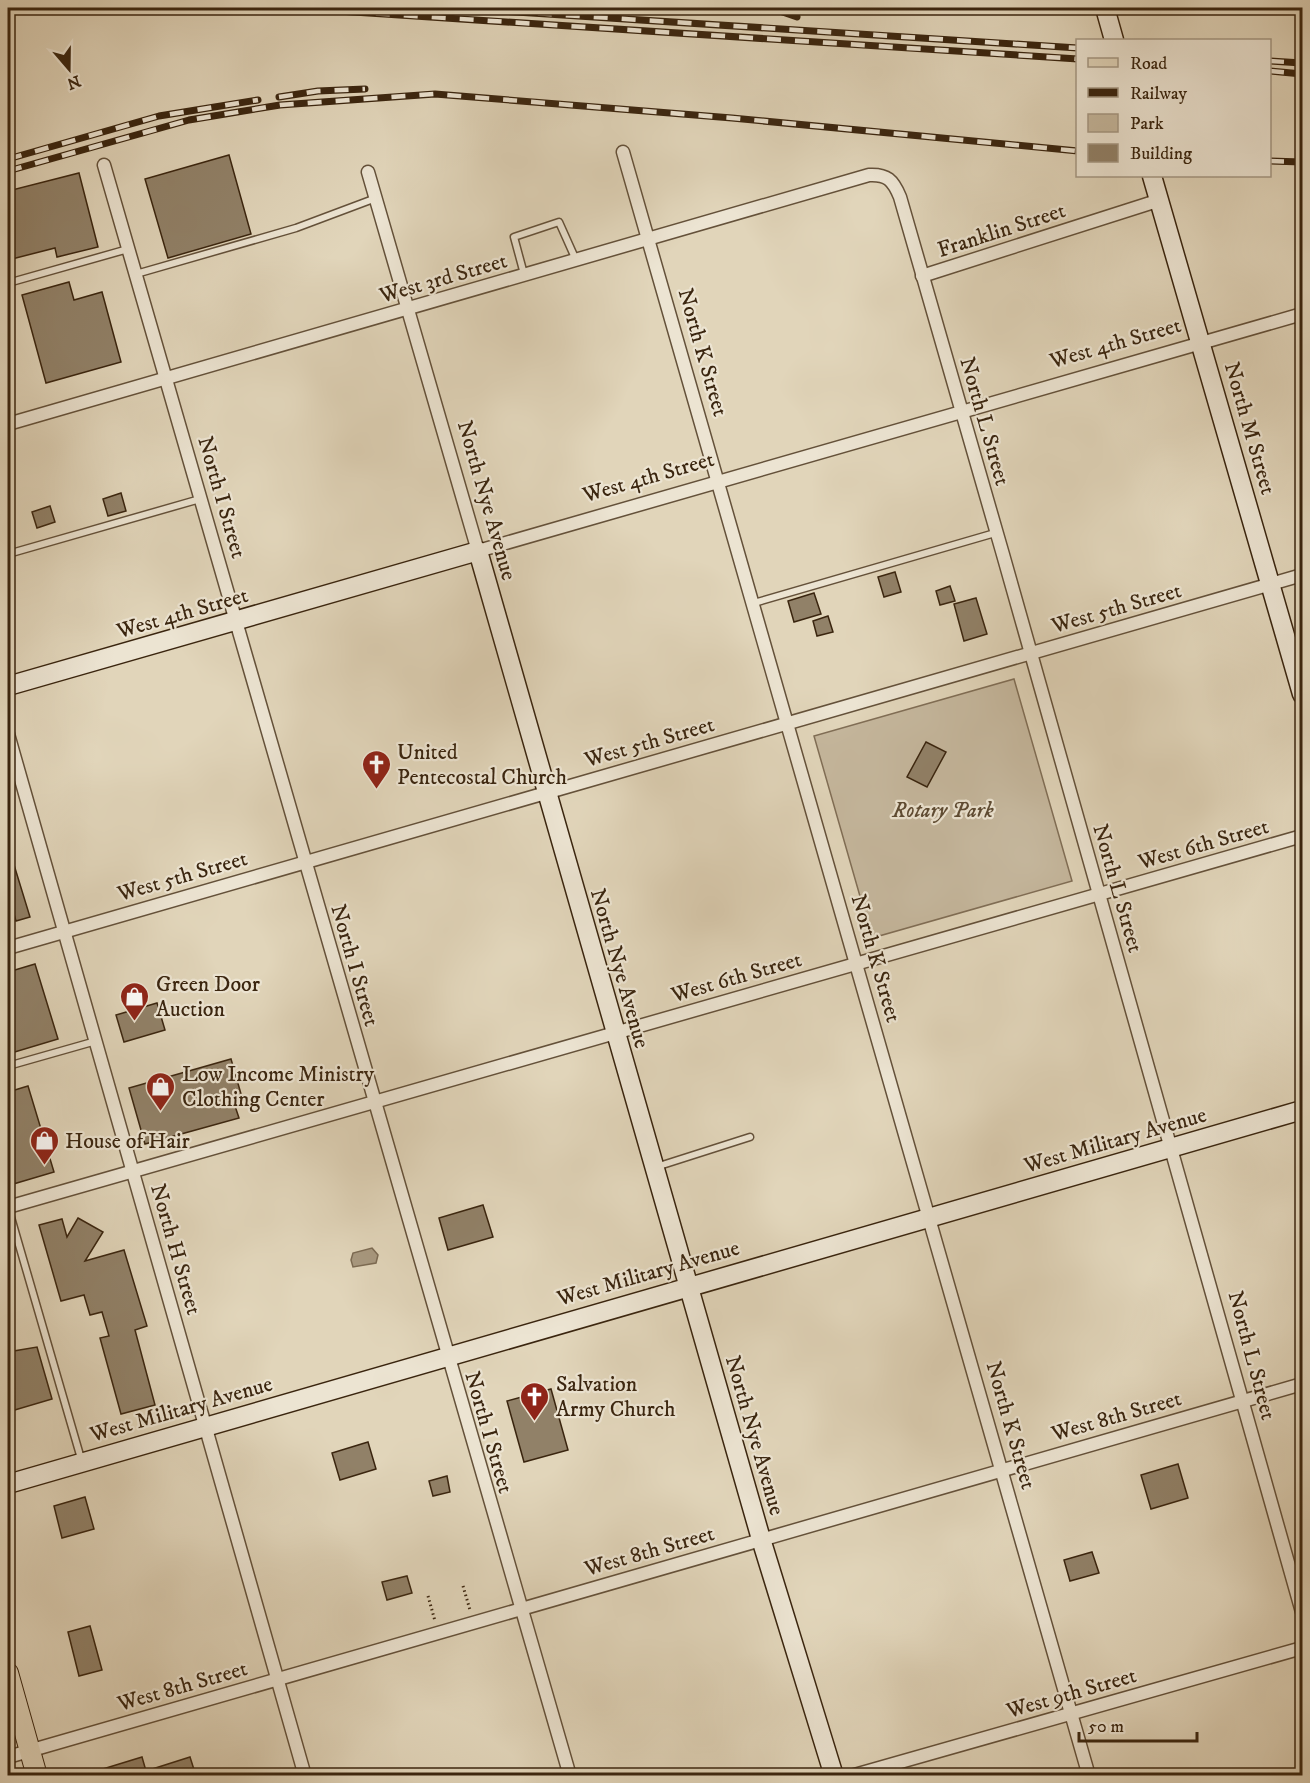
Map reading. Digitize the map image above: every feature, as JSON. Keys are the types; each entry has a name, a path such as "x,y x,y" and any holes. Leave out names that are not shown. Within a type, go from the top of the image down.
{"main road":[{"path":"1105,8 1114,39"},
{"name":"North M Street","path":"1152,177 1302,694"},
{"name":"West 4th Street","path":"8,686 478,551"},
{"name":"North Nye Avenue","path":"478,551 761,1539 834,1776"},
{"name":"West Military Avenue","path":"8,1484 688,1285 1302,1110"},
{"path":"8,1673 37,1776"}],"street":[{"name":"North K Street","path":"623,153 789,723 1089,1776"},
{"name":"North I Street","path":"104,165 237,621 373,1102 570,1776"},
{"name":"North Nye Avenue","path":"368,172 478,551"},
{"name":"West 3rd Street","path":"8,424 869,175 883,175 890,178"},
{"name":"North L Street","path":"890,178 900,197 1029,654 1174,1147 1302,1612"},
{"name":"Franklin Street","path":"922,276 1160,200"},
{"name":"West 4th Street","path":"478,551 1302,314"},
{"name":"West 5th Street","path":"8,948 1302,575"},
{"name":"North H Street","path":"8,734 305,1776"},
{"name":"West 6th Street","path":"8,1207 1302,836"},
{"name":"West 8th Street","path":"8,1757 1302,1384"},
{"name":"West 9th Street","path":"851,1776 1302,1648"}],"lane":[{"path":"136,274 296,228 376,198"},
{"path":"524,275 514,237 559,222 576,260"},
{"path":"8,283 129,248"},
{"path":"8,554 201,499"},
{"path":"754,603 995,533"},
{"path":"8,1066 96,1041"},
{"path":"654,1168 750,1137"},
{"path":"8,1207 82,1462"}],"path":[{"path":"463,1586 470,1612"},
{"path":"428,1596 436,1623"}],"green space":[{"name":"Rotary Park","path":"1014,679 1072,881 872,938 814,736"}],"shaded area":[{"path":"372,1248 378,1255 376,1263 353,1267 351,1260 353,1253"}],"building":[{"path":"229,155 251,234 168,258 145,179"},
{"path":"79,173 98,247 57,257 55,248 8,260 8,191"},
{"path":"69,282 74,300 102,292 121,362 46,383 22,295"},
{"path":"121,493 126,511 108,516 103,499"},
{"path":"50,506 55,522 37,528 32,512"},
{"path":"895,572 901,592 884,597 878,577"},
{"path":"950,586 955,601 940,605 936,591"},
{"path":"814,593 821,614 794,622 788,601"},
{"path":"976,598 987,634 964,641 954,604"},
{"path":"828,616 833,632 817,636 813,621"},
{"path":"926,742 946,752 927,787 907,777"},
{"path":"8,855 11,855 30,917 16,921 8,893"},
{"path":"35,964 58,1039 8,1054 8,972"},
{"path":"157,1003 165,1030 124,1042 116,1015"},
{"path":"231,1059 243,1101 234,1103 239,1118 145,1144 129,1088"},
{"path":"28,1086 54,1172 10,1185 8,1177 8,1092"},
{"path":"483,1205 493,1237 448,1250 439,1218"},
{"path":"78,1218 103,1232 85,1261 124,1250 147,1326 135,1330 155,1405 121,1414 100,1338 109,1336 102,1312 90,1315 84,1295 61,1301 39,1225 62,1219 67,1237"},
{"path":"37,1347 52,1399 8,1412 8,1352"},
{"path":"551,1389 568,1450 524,1462 507,1401"},
{"path":"368,1442 376,1469 340,1480 332,1453"},
{"path":"1178,1464 1188,1498 1151,1509 1141,1475"},
{"path":"447,1476 450,1492 433,1496 429,1481"},
{"path":"85,1497 94,1529 62,1538 54,1506"},
{"path":"1092,1552 1099,1573 1070,1581 1064,1560"},
{"path":"407,1576 412,1593 387,1600 382,1582"},
{"path":"90,1626 102,1670 79,1676 68,1632"},
{"path":"142,1757 146,1771 190,1757 196,1776 94,1776 93,1772"}],"railway":[{"path":"292,8 1076,59"},
{"path":"454,8 1076,48"},
{"path":"771,8 797,17"},
{"path":"1271,61 1302,63"},
{"path":"1271,71 1302,74"},
{"path":"279,97 318,91 365,89"},
{"path":"8,171 189,120 280,105 435,94 732,118 1076,151"},
{"path":"8,159 159,116 258,100"},
{"path":"1271,161 1302,162"}],"place":[{"name":"United Pentecostal Church","path":"376,790"},
{"name":"Green Door Auction","path":"135,1022"},
{"name":"Low Income Ministry Clothing Center","path":"161,1112"},
{"name":"House of Hair","path":"44,1166"},
{"name":"Salvation Army Church","path":"535,1422"}]}
